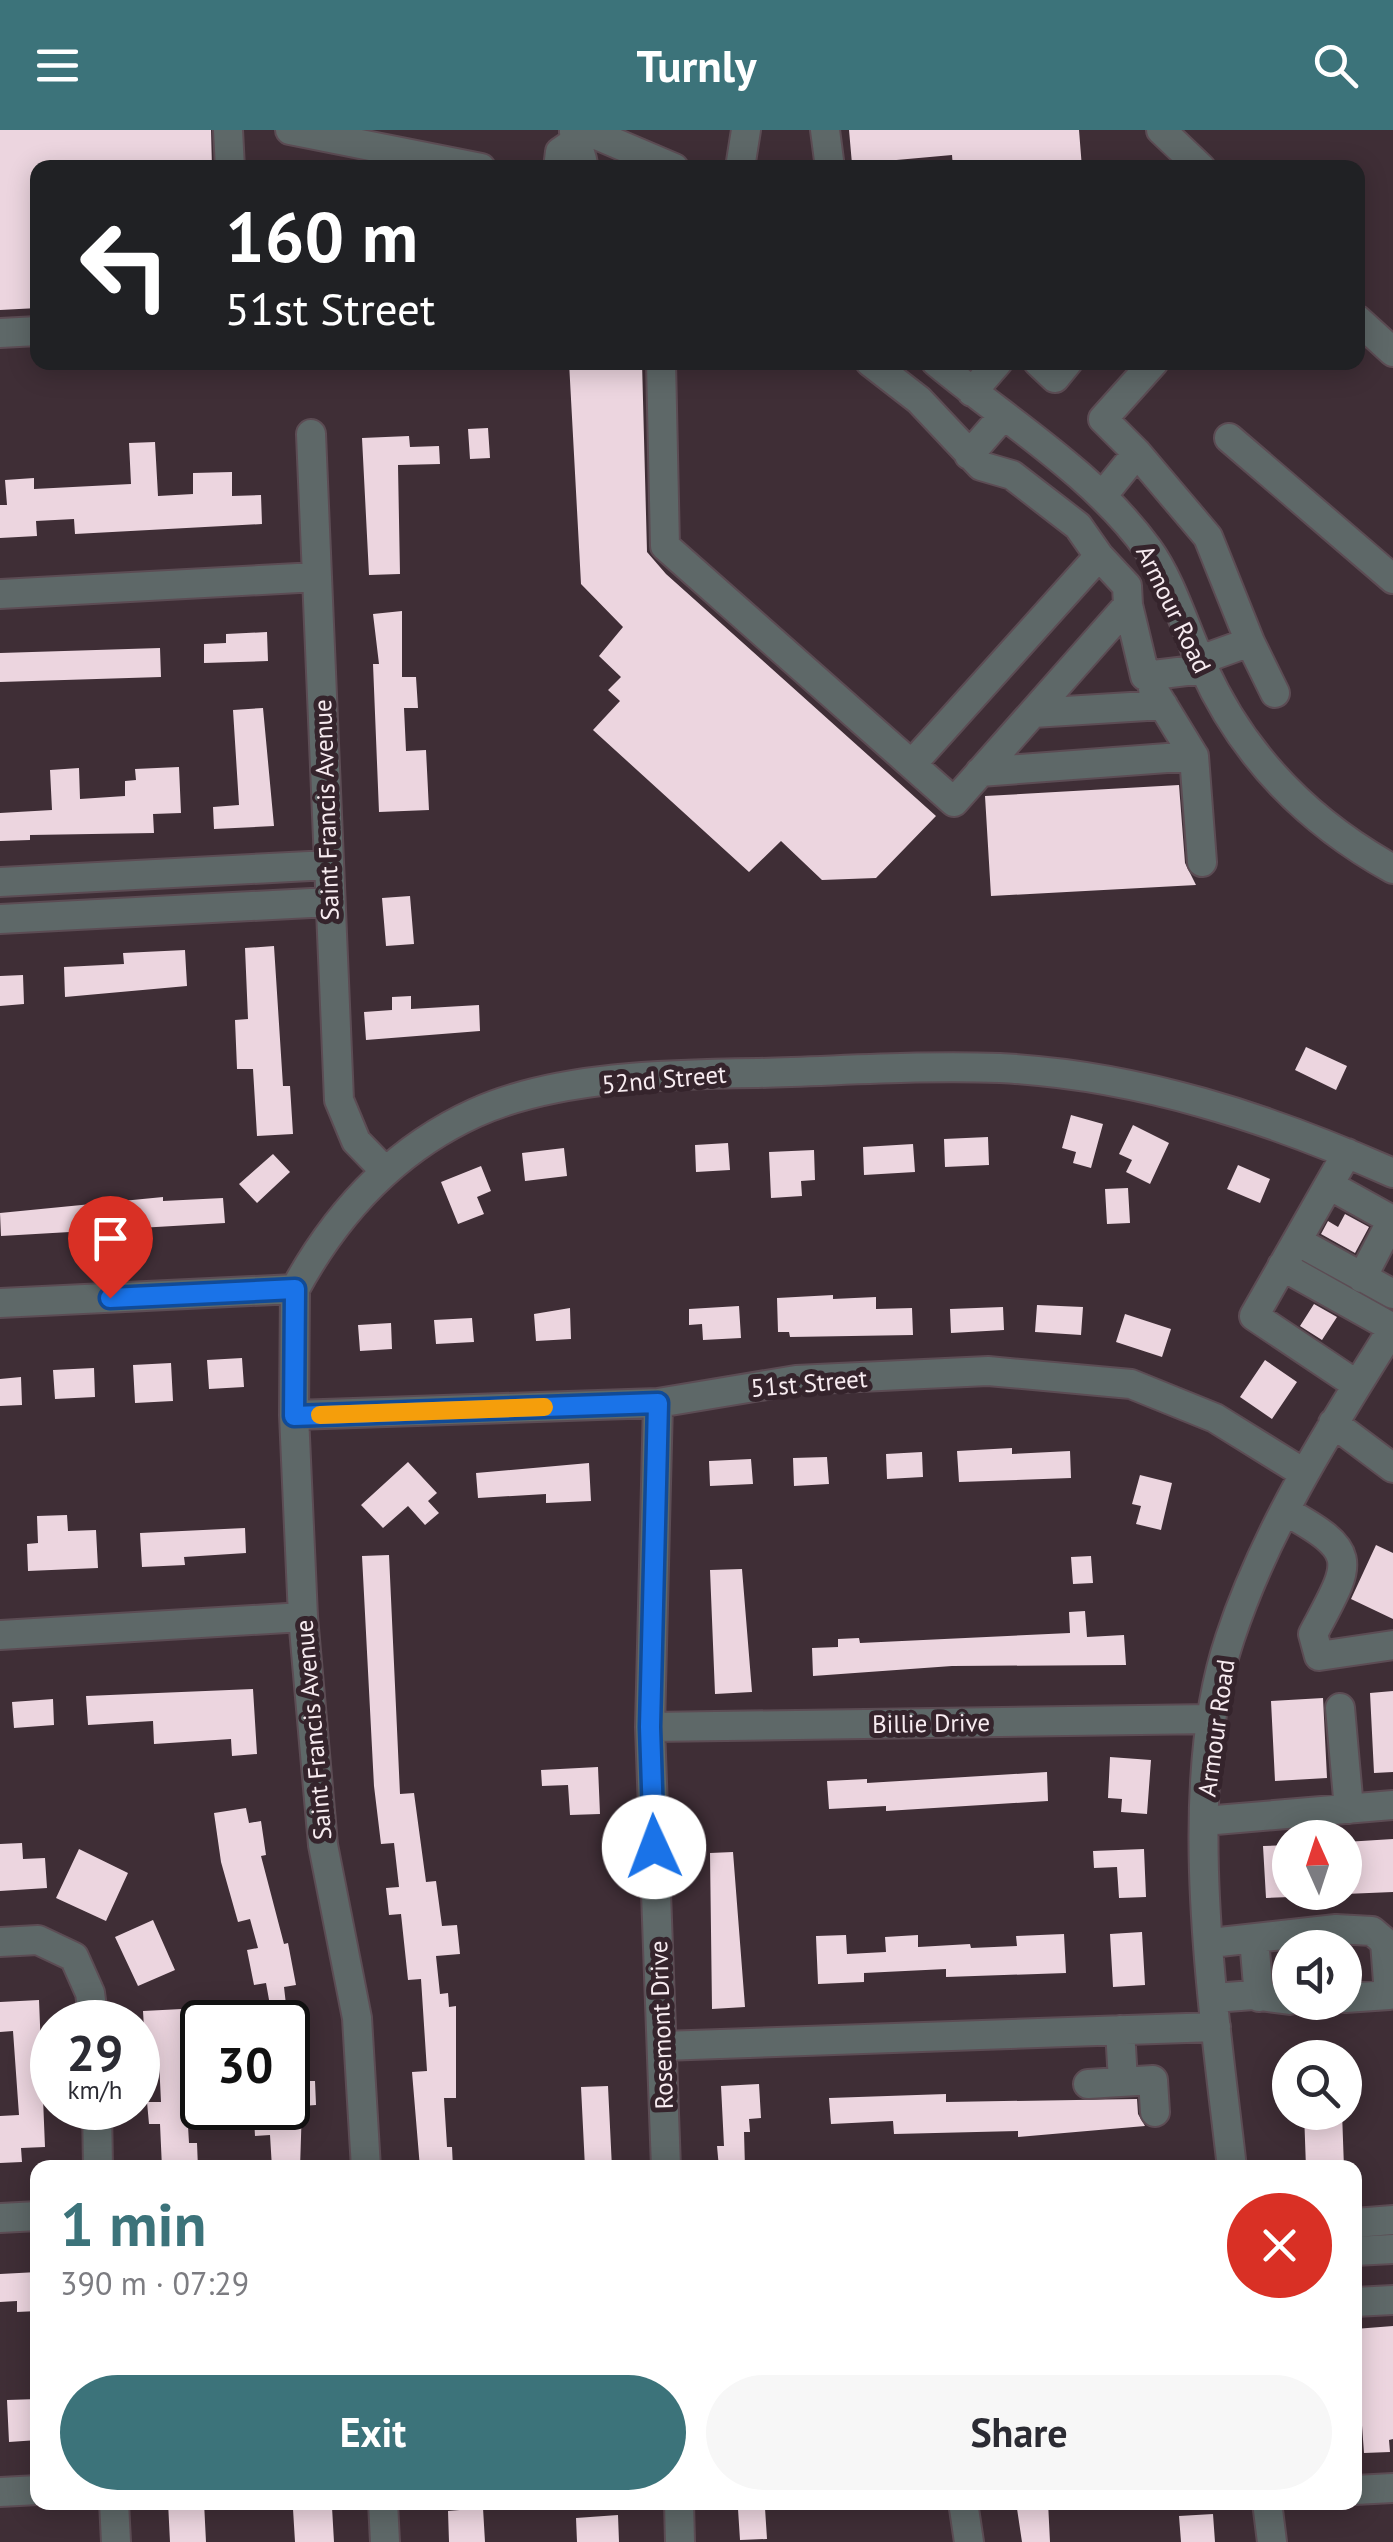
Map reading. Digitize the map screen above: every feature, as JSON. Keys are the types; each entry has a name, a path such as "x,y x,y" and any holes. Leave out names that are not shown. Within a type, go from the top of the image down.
{"street":[{"path":"228,130 230,160"},
{"path":"825,130 829,160"},
{"path":"1161,130 1182,160"},
{"path":"295,131 441,160"},
{"path":"740,160 742,131"},
{"path":"574,148 634,160"},
{"path":"1365,326 1393,352"},
{"path":"0,333 30,332"},
{"path":"661,370 665,546 954,802 1128,606"},
{"path":"880,370 919,400 981,466 1012,476 1078,526 1098,556 1127,586 1128,606 1146,676 1194,756 1202,862"},
{"name":"Armour Road","path":"946,370 1103,495 1151,552 1202,664 1262,765 1304,810 1393,869"},
{"path":"972,392 991,370"},
{"path":"1147,370 1103,419 1208,538 1275,693"},
{"path":"970,454 1003,416"},
{"name":"Saint Francis Avenue","path":"311,434 340,1100 356,1141 385,1171"},
{"path":"1229,438 1385,584"},
{"path":"1103,495 1137,453"},
{"path":"912,764 1098,556"},
{"path":"0,594 317,577"},
{"path":"1146,676 1202,664 1250,642"},
{"path":"1033,713 1163,705"},
{"path":"980,772 1194,756"},
{"path":"0,882 329,865"},
{"path":"0,920 330,902"},
{"name":"52nd Street","path":"295,1289 330,1230 385,1171 452,1124 528,1094 707,1074 1000,1068 1099,1080 1224,1107 1393,1173"},
{"path":"1347,1152 1254,1316 1357,1385"},
{"path":"1329,1185 1392,1220 1362,1278"},
{"path":"1296,1241 1393,1294"},
{"path":"1282,1266 1393,1328"},
{"path":"0,1303 295,1289"},
{"name":"Saint Francis Avenue","path":"295,1289 294,1416 303,1617 323,1845 357,2018 366,2160"},
{"name":"Armour Road","path":"1231,2160 1216,2027 1204,1820 1212,1719 1229,1639 1302,1472 1393,1328"},
{"name":"51st Street","path":"294,1416 658,1403 796,1380 969,1372 1131,1384 1215,1418 1302,1472"},
{"name":"Rosemont Drive","path":"658,1403 650,1727 666,2160"},
{"path":"1333,1423 1393,1468"},
{"path":"1284,1511 1329,1535 1342,1554 1344,1576 1313,1634 1319,1656 1393,1645"},
{"path":"0,1634 303,1617"},
{"path":"1340,1708 1349,1808"},
{"name":"Billie Drive","path":"650,1727 1212,1719"},
{"path":"1204,1820 1393,1805"},
{"path":"1362,1931 1372,1931 1384,1942 1389,1995 1362,1997"},
{"path":"1211,1943 1272,1938"},
{"path":"0,1942 38,1940 74,1958 91,2000"},
{"path":"1254,1940 1259,1996"},
{"path":"1214,1998 1272,1998"},
{"path":"662,2046 1216,2027"},
{"path":"1120,2030 1123,2081"},
{"path":"1088,2084 1153,2080 1156,2112"},
{"path":"97,2130 98,2160"},
{"path":"0,2218 30,2216"},
{"path":"1362,2222 1393,2220"},
{"path":"1362,2251 1393,2249"},
{"path":"1362,2302 1393,2300"},
{"path":"1362,2490 1393,2488"},
{"path":"0,2492 30,2490"},
{"path":"114,2510 116,2542"},
{"path":"383,2510 385,2542"},
{"path":"680,2510 680,2542"},
{"path":"964,2510 970,2542"},
{"path":"1268,2510 1272,2542"}],"building":[{"path":"0,130 211,130 212,160 30,160 30,308 0,310"},
{"path":"849,130 1079,130 1081,160 952,160 952,155 852,160"},
{"path":"569,370 642,370 647,552 666,574 936,816 876,878 822,880 781,841 749,872 593,730 620,701 608,690 621,677 599,656 623,627 581,584"},
{"path":"488,428 490,458 470,459 468,429"},
{"path":"409,436 410,447 439,446 440,464 398,465 400,574 369,575 362,438"},
{"path":"155,442 158,496 193,494 193,473 232,472 232,496 261,495 262,524 75,534 74,519 36,521 37,536 0,538 0,505 7,505 5,480 34,478 34,489 131,484 129,443"},
{"path":"402,611 402,677 416,677 418,708 404,708 406,751 426,750 429,810 379,812 373,664 379,664 373,614"},
{"path":"267,632 268,661 204,663 204,644 226,643 226,634"},
{"path":"160,648 161,677 0,682 0,653"},
{"path":"263,708 274,826 214,829 213,807 239,805 233,710"},
{"path":"179,767 181,813 153,814 154,833 30,835 30,840 0,841 0,813 52,810 50,770 79,768 80,799 125,796 125,781 136,780 135,769"},
{"path":"1179,785 1185,863 1196,885 991,896 985,796"},
{"path":"410,896 414,944 386,946 382,898"},
{"path":"274,946 283,1086 290,1086 293,1134 257,1136 253,1069 237,1069 235,1020 248,1019 245,948"},
{"path":"185,950 187,986 65,997 64,967 124,964 123,953"},
{"path":"23,975 24,1004 0,1006 0,976"},
{"path":"411,996 411,1009 479,1005 480,1031 366,1040 364,1012 392,1010 392,997"},
{"path":"1306,1047 1347,1066 1336,1090 1295,1070"},
{"path":"1071,1115 1103,1124 1091,1168 1073,1163 1076,1152 1062,1148"},
{"path":"1133,1125 1169,1143 1150,1184 1126,1172 1132,1160 1119,1154"},
{"path":"988,1137 989,1165 945,1167 944,1139"},
{"path":"728,1143 730,1170 696,1172 695,1145"},
{"path":"913,1144 915,1172 864,1175 863,1147"},
{"path":"564,1148 567,1176 525,1181 522,1153"},
{"path":"814,1150 815,1180 801,1181 802,1196 771,1198 769,1152"},
{"path":"273,1154 290,1172 257,1203 239,1184"},
{"path":"1238,1165 1270,1179 1260,1203 1227,1189"},
{"path":"481,1166 491,1191 477,1197 484,1214 458,1224 441,1182"},
{"path":"1128,1188 1130,1223 1107,1224 1105,1189"},
{"path":"163,1197 163,1201 223,1198 225,1223 1,1236 0,1213"},
{"path":"1345,1214 1369,1227 1355,1253 1321,1234 1328,1221 1338,1227"},
{"path":"833,1295 833,1299 876,1297 876,1309 912,1308 913,1335 790,1337 789,1332 778,1332 777,1298"},
{"path":"1314,1304 1337,1317 1322,1340 1300,1326"},
{"path":"1037,1305 1083,1307 1081,1335 1035,1332"},
{"path":"739,1306 741,1338 703,1340 702,1324 689,1325 689,1309"},
{"path":"1003,1307 1004,1330 951,1333 950,1309"},
{"path":"570,1308 571,1339 536,1341 534,1314"},
{"path":"1125,1314 1171,1329 1162,1357 1116,1342"},
{"path":"472,1318 474,1342 436,1344 434,1320"},
{"path":"391,1323 392,1349 360,1351 358,1325"},
{"path":"242,1358 244,1387 209,1389 207,1360"},
{"path":"1265,1360 1297,1382 1272,1419 1240,1397"},
{"path":"171,1363 173,1401 135,1403 133,1365"},
{"path":"94,1368 95,1397 55,1399 53,1370"},
{"path":"21,1377 22,1405 0,1406 0,1379"},
{"path":"1012,1448 1012,1454 1070,1451 1071,1478 959,1482 957,1451"},
{"path":"922,1452 923,1477 887,1479 886,1454"},
{"path":"827,1457 829,1484 794,1486 793,1458"},
{"path":"751,1459 753,1484 710,1486 709,1461"},
{"path":"408,1462 437,1493 428,1501 439,1513 425,1525 408,1506 383,1528 361,1505"},
{"path":"589,1463 591,1501 546,1503 546,1494 478,1498 476,1473"},
{"path":"1140,1475 1172,1483 1161,1530 1136,1524 1141,1506 1132,1504"},
{"path":"67,1515 68,1531 96,1530 98,1568 28,1571 27,1544 38,1543 37,1516"},
{"path":"245,1528 246,1553 184,1557 185,1565 142,1567 140,1533"},
{"path":"1376,1545 1393,1553 1393,1619 1351,1599"},
{"path":"389,1555 400,1794 414,1793 426,1882 436,1881 442,1926 457,1925 460,1954 436,1956 440,1994 448,1993 449,2007 456,2006 456,2098 444,2098 447,2147 452,2147 453,2160 419,2160 412,2072 427,2071 421,1979 408,1980 401,1914 389,1915 386,1888 399,1887 394,1843 381,1844 374,1786 362,1556"},
{"path":"1091,1556 1093,1583 1073,1584 1071,1557"},
{"path":"742,1569 752,1692 715,1694 710,1570"},
{"path":"1085,1611 1087,1637 1124,1635 1126,1665 952,1666 813,1676 812,1648 838,1647 838,1639 859,1638 860,1643 1070,1633 1069,1612"},
{"path":"253,1689 257,1754 232,1756 231,1739 154,1744 153,1721 88,1725 86,1696"},
{"path":"1393,1691 1393,1772 1374,1773 1370,1693"},
{"path":"1323,1698 1327,1778 1275,1781 1271,1701"},
{"path":"53,1699 54,1725 14,1728 12,1702"},
{"path":"1110,1757 1151,1760 1147,1814 1121,1812 1122,1799 1108,1798"},
{"path":"598,1767 600,1814 570,1815 568,1785 542,1786 541,1770"},
{"path":"1047,1772 1048,1801 886,1811 886,1806 829,1809 827,1781 867,1779 867,1783"},
{"path":"246,1808 249,1823 261,1821 266,1855 261,1856 284,1944 288,1943 296,1985 284,1987 285,2000 269,2000 266,1983 254,1985 247,1950 258,1948 250,1919 238,1922 221,1862 214,1813"},
{"path":"1393,1839 1393,1892 1362,1893 1362,1841"},
{"path":"22,1843 23,1859 45,1858 47,1888 0,1891 0,1844"},
{"path":"1263,1846 1272,1846 1272,1898 1266,1898"},
{"path":"79,1849 128,1873 106,1921 56,1898"},
{"path":"1144,1849 1146,1897 1119,1898 1117,1867 1094,1868 1093,1851"},
{"path":"733,1852 745,2007 712,2009 710,1853"},
{"path":"153,1920 175,1970 138,1986 115,1937"},
{"path":"1142,1932 1145,1985 1113,1987 1110,1934"},
{"path":"1064,1934 1066,1973 946,1977 946,1969 864,1973 864,1982 818,1984 816,1936 846,1935 847,1954 886,1952 885,1937 918,1935 918,1947 970,1944 971,1948 1017,1946 1016,1936"},
{"path":"30,2000 30,2130 44,2130 45,2147 21,2148 22,2162 0,2163 0,2116 19,2115 13,2031 0,2032 0,2002"},
{"path":"180,2009 180,2130 188,2130 189,2143 197,2143 198,2160 162,2160 160,2010"},
{"path":"310,2081 315,2081 316,2105 310,2105"},
{"path":"759,2084 761,2118 749,2119 750,2132 744,2132 745,2160 718,2160 717,2146 724,2146 721,2086"},
{"path":"608,2086 612,2160 585,2160 581,2087"},
{"path":"946,2094 946,2102 1137,2099 1138,2114 1145,2126 1018,2137 1018,2131 894,2134 893,2121 831,2124 829,2098"},
{"path":"255,2130 301,2130 300,2160 272,2160 270,2135 255,2136"},
{"path":"1305,2130 1343,2130 1344,2160 1306,2160"},
{"path":"30,2272 30,2311 17,2312 17,2301 0,2302 0,2274"},
{"path":"1393,2326 1390,2452 1364,2453 1362,2328"},
{"path":"30,2399 30,2441 9,2442 7,2400"},
{"path":"168,2510 204,2510 206,2542 170,2542"},
{"path":"293,2510 332,2510 334,2542 295,2542"},
{"path":"483,2510 485,2542 449,2542 448,2511"},
{"path":"738,2510 765,2510 767,2539 740,2540"},
{"path":"1017,2510 1048,2510 1050,2542 1022,2542"},
{"path":"1213,2514 1215,2542 1181,2542 1179,2516"},
{"path":"618,2515 619,2542 577,2542 576,2518"}],"slow traffic":[{"path":"320,1415 544,1407"}],"route":[{"path":"110,1298 295,1289 294,1416 658,1403 650,1727 654,1847"}]}
